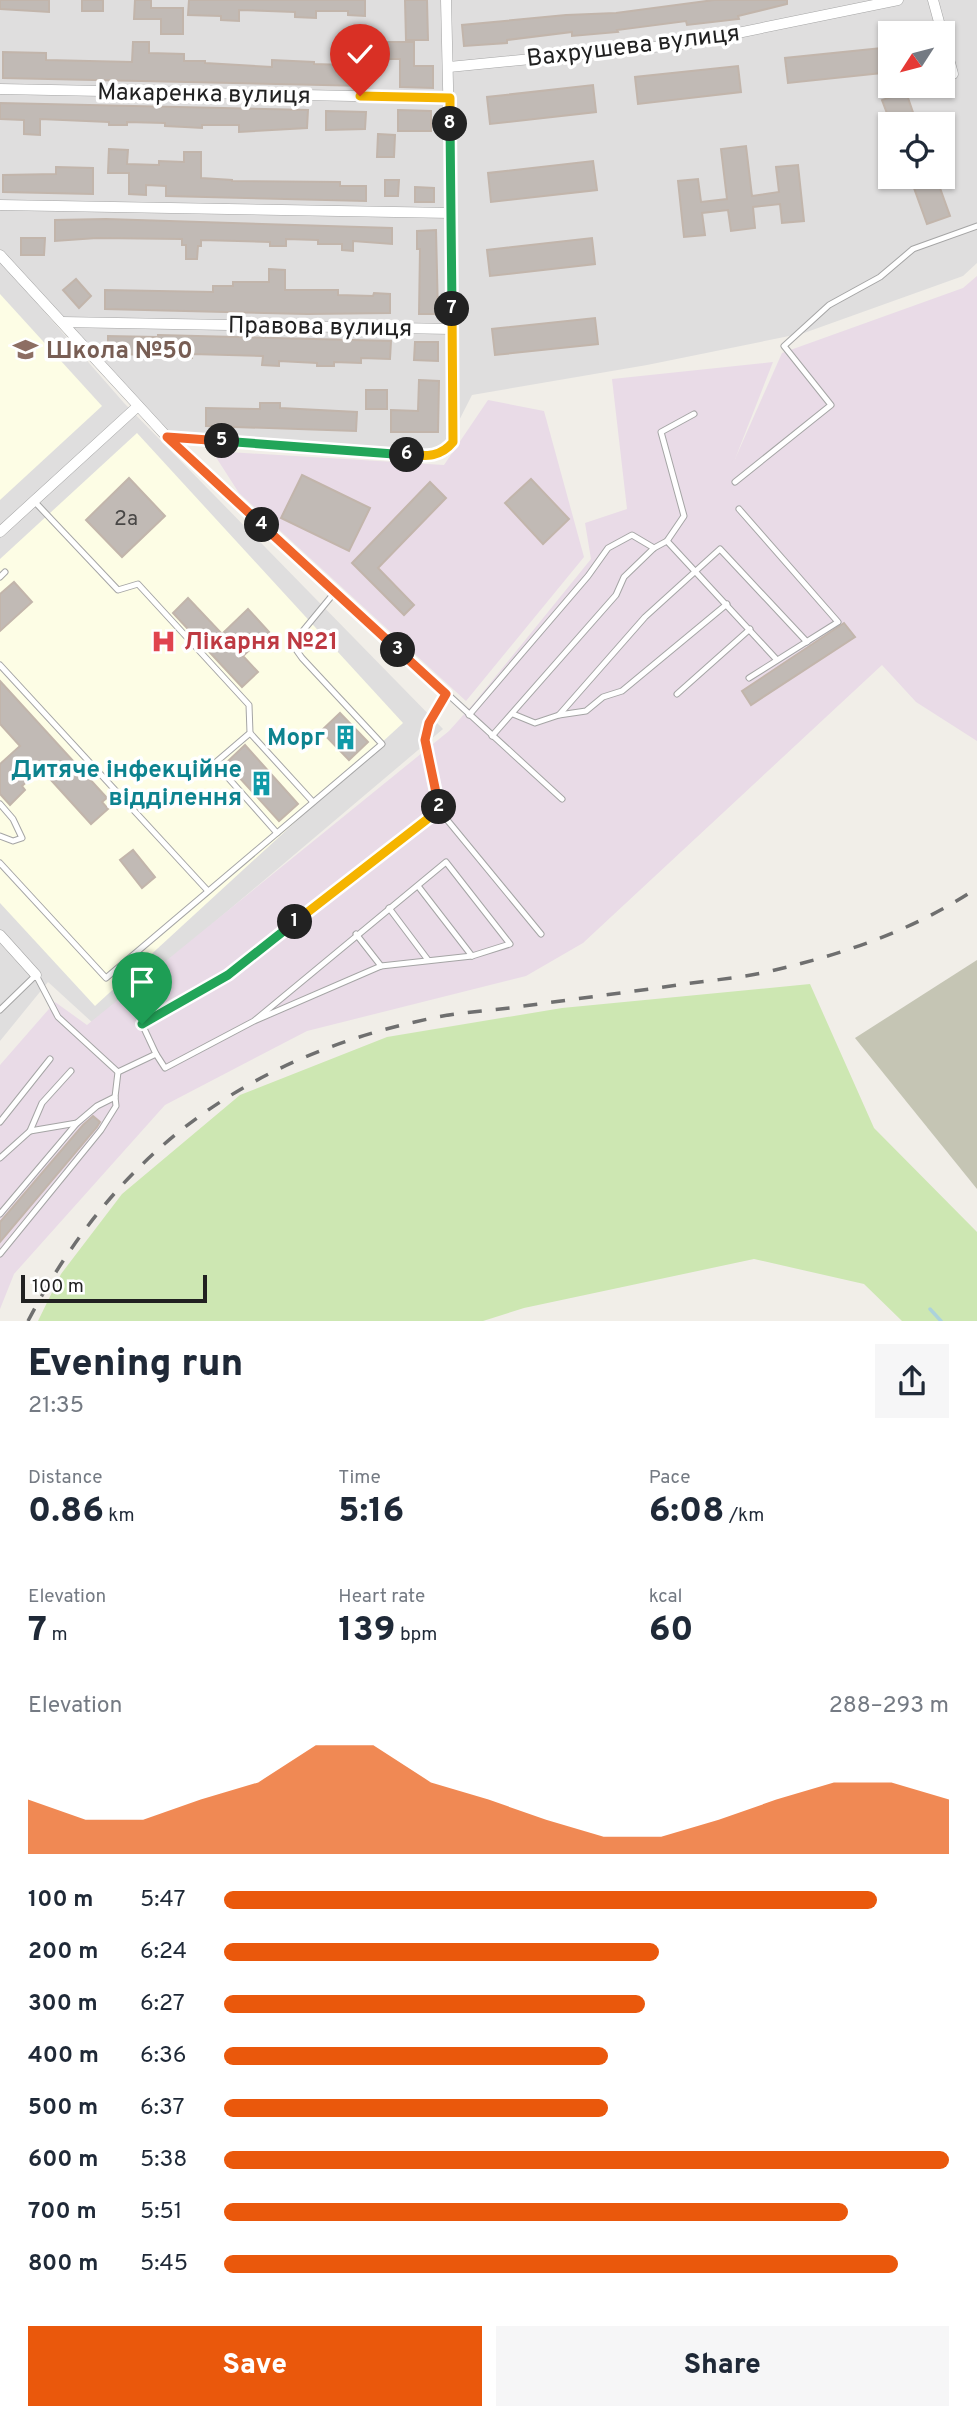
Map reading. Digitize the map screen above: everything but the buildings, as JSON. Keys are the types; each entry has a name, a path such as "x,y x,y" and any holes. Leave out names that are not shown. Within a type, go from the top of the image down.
{"street":[{"path":"0,255 167,437 431,456 446,451 453,442 452,214 446,0"},
{"name":"Вахрушева вулиця","path":"449,67 684,44 898,0"},
{"path":"933,0 939,21"},
{"name":"Макаренка вулиця","path":"0,89 450,98"},
{"path":"0,205 452,214"},
{"name":"Правова вулиця","path":"62,322 452,329"},
{"path":"0,532 138,406"},
{"path":"0,934 36,975"}],"lane":[{"path":"735,482 831,405 785,346 829,305 880,277 913,249 977,226"},
{"path":"492,736 615,595 624,577 654,548 667,541 684,516 662,432 694,414"},
{"path":"167,437 562,799"},
{"path":"34,501 118,590 138,584 249,705 250,733 313,802"},
{"path":"739,509 838,622 749,678"},
{"path":"469,715 589,576 608,548 632,535 654,548"},
{"path":"667,541 777,660"},
{"path":"559,715 645,617 720,549 807,642"},
{"path":"0,577 5,572"},
{"path":"0,863 106,978 382,744 292,644 335,592"},
{"path":"513,714 535,723 559,715 586,711 603,697 622,691 727,604"},
{"path":"677,694 750,629"},
{"path":"0,665 208,891"},
{"path":"446,694 429,723 425,740 439,810 541,934"},
{"path":"250,733 215,764 277,833"},
{"path":"0,804 13,819 22,838 13,841 0,836"},
{"path":"254,1021 446,862 510,944 472,956 381,966 254,1021 165,1068 156,1054 142,1024 228,975 439,810"},
{"path":"418,886 472,956"},
{"path":"389,908 428,960"},
{"path":"356,934 381,966"},
{"path":"0,1010 36,975 58,1017 118,1072"},
{"path":"118,1072 156,1054"},
{"path":"0,1122 50,1059"},
{"path":"0,1158 30,1131 42,1103 71,1071"},
{"path":"0,1254 102,1130 116,1106 118,1072"},
{"path":"0,1214 77,1123 97,1106 115,1097"},
{"path":"30,1131 77,1123"}],"shaded area":[{"path":"0,0 977,0 977,263 963,276 804,333 647,365 472,395 441,456 169,434 0,249"},
{"name":"Лікарня №21","path":"0,261 124,403 443,729 94,1024 48,982 0,1041"},
{"path":"977,276 977,741 916,702 882,665 583,943 526,976 307,1031 165,1105 14,1274 0,1309 0,1065 55,1002 87,1025 449,731 474,703 591,559 585,523 627,509 612,379 773,362 735,459 782,353 963,288"},
{"name":"Школа №50","path":"0,294 102,406 0,500"},
{"path":"488,400 544,411 584,557 466,701 239,493 212,451 444,465"},
{"name":"Лікарня №21","path":"137,433 403,723 95,1006 0,903 0,559"},
{"path":"977,960 977,1189 855,1038"}],"green space":[{"path":"810,984 874,1128 977,1232 977,1321 902,1321 864,1284 754,1259 524,1308 483,1321 38,1321 61,1274 122,1194 240,1095 387,1037 562,1008"}],"waterway":[{"path":"930,1309 941,1321"}],"railway":[{"path":"28,1321 63,1262 101,1209 144,1162 192,1122 244,1088 300,1059 362,1036 438,1017 763,973 880,938 930,916 977,888"}],"place":[{"name":"Школа №50","path":"26,350"},
{"name":"Лікарня №21","path":"164,641"},
{"name":"Морг","path":"345,737"},
{"name":"Дитяче інфекційне відділення","path":"262,783"}],"route":[{"path":"142,1024 228,975 439,810 425,740 429,723 446,694 167,437 431,456 446,451 453,442 450,98 360,96"}]}
